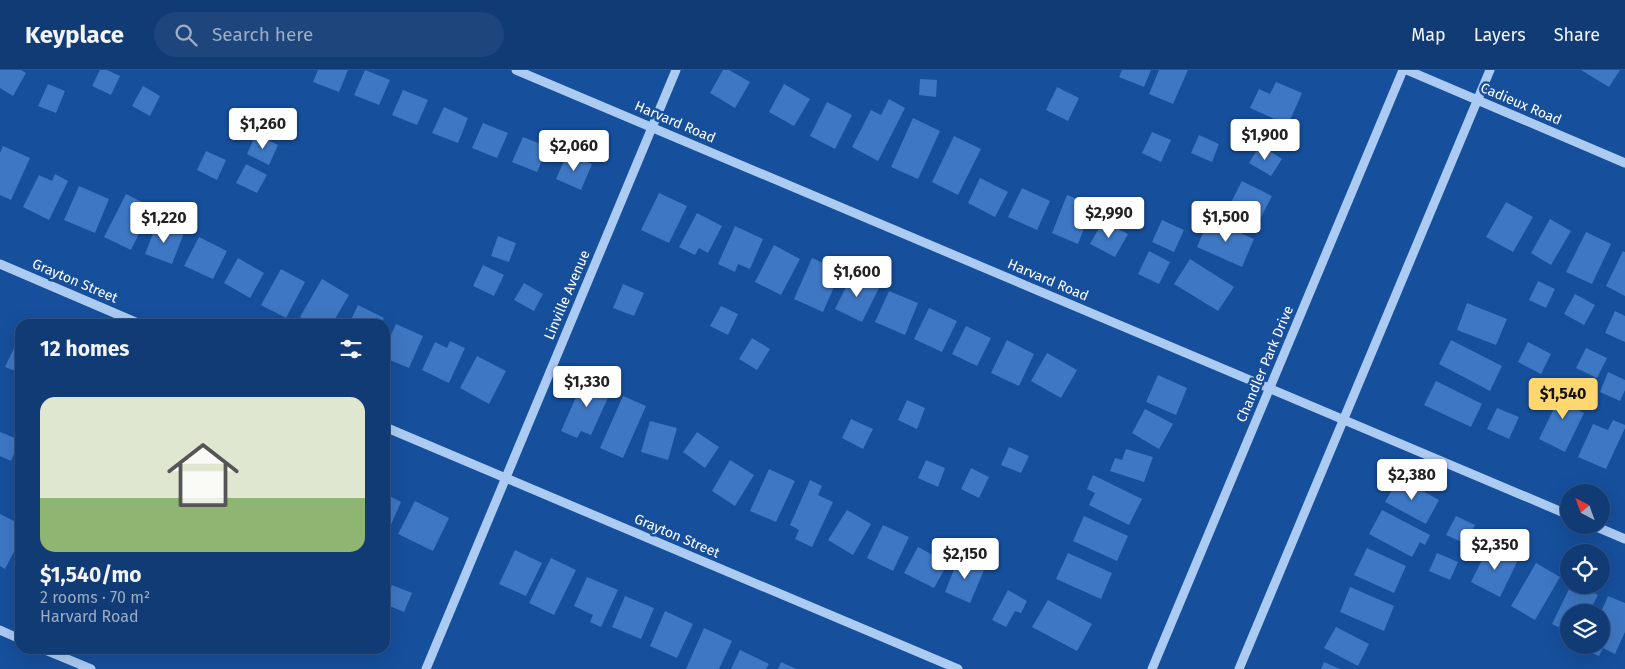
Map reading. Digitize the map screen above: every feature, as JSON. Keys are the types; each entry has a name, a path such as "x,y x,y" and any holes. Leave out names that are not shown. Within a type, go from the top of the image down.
{"street":[{"name":"Harvard Road","path":"516,70 1560,511"},
{"name":"Linville Avenue","path":"426,669 676,70"},
{"name":"Cadieux Road","path":"1405,70 1625,163"},
{"name":"Chandler Park Drive","path":"1152,669 1405,70"},
{"path":"1239,669 1490,70"},
{"name":"Grayton Street","path":"0,264 128,319"},
{"name":"Grayton Street","path":"390,429 958,669"},
{"path":"1610,533 1625,539"},
{"path":"0,630 15,637"},
{"path":"55,654 91,669"}],"building":[{"path":"0,70 21,70 26,73 13,96 0,88"},
{"path":"100,70 107,70 120,76 111,95 92,86"},
{"path":"318,70 348,70 339,92 313,82"},
{"path":"365,70 390,80 379,105 354,95"},
{"path":"723,70 729,70 750,82 735,108 710,93"},
{"path":"1122,70 1151,70 1144,87 1119,77"},
{"path":"1159,70 1188,70 1173,104 1149,94"},
{"path":"1581,70 1620,70 1609,87"},
{"path":"920,79 937,80 936,97 919,95"},
{"path":"1276,82 1302,93 1288,125 1250,108 1259,89 1270,94"},
{"path":"48,84 65,91 56,113 38,106"},
{"path":"784,84 810,99 794,126 769,112"},
{"path":"143,86 160,96 150,116 132,106"},
{"path":"1057,87 1079,98 1068,121 1046,110"},
{"path":"403,90 428,100 417,125 392,115"},
{"path":"889,99 905,108 878,161 852,147 871,110 881,115"},
{"path":"827,102 852,115 835,149 810,136"},
{"path":"444,107 468,118 458,143 432,133"},
{"path":"913,118 940,131 918,179 891,167"},
{"path":"483,123 508,133 497,158 472,148"},
{"path":"1152,132 1171,140 1161,162 1142,153"},
{"path":"256,134 278,145 269,165 247,154"},
{"path":"1199,135 1219,144 1212,162 1191,153"},
{"path":"954,136 981,149 958,195 932,182"},
{"path":"523,137 548,147 537,172 512,162"},
{"path":"1260,145 1282,159 1271,176 1249,163"},
{"path":"3,146 30,158 11,200 0,195 0,153"},
{"path":"206,151 226,160 217,180 197,170"},
{"path":"567,154 592,164 581,190 556,179"},
{"path":"246,164 267,175 257,193 236,183"},
{"path":"55,174 68,181 49,220 23,207 39,175 52,181"},
{"path":"980,178 1008,192 995,217 968,203"},
{"path":"1242,181 1272,196 1258,223 1228,208"},
{"path":"79,186 109,199 95,233 64,220"},
{"path":"1022,188 1050,201 1037,230 1008,217"},
{"path":"659,193 687,206 669,243 641,230"},
{"path":"126,194 152,207 131,250 104,237"},
{"path":"1067,195 1093,205 1078,244 1052,233"},
{"path":"1506,202 1533,217 1513,252 1486,237"},
{"path":"697,213 722,226 708,253 699,248 695,255 679,247"},
{"path":"1209,219 1254,239 1242,267 1197,247"},
{"path":"1550,219 1571,231 1551,265 1531,253"},
{"path":"1162,220 1184,230 1174,252 1152,242"},
{"path":"1103,221 1128,234 1115,257 1090,244"},
{"path":"157,223 184,233 172,264 145,254"},
{"path":"735,226 763,239 750,269 738,264 735,272 718,264"},
{"path":"1586,232 1611,244 1592,284 1566,272"},
{"path":"498,236 516,243 509,262 491,256"},
{"path":"199,237 227,251 213,279 184,266"},
{"path":"774,245 800,259 781,295 755,282"},
{"path":"1149,251 1170,262 1159,284 1138,274"},
{"path":"1623,251 1625,252 1625,296 1606,286"},
{"path":"238,258 264,273 250,298 224,283"},
{"path":"812,258 841,271 823,312 794,299"},
{"path":"1190,259 1234,287 1218,311 1174,284"},
{"path":"483,265 504,275 494,296 473,286"},
{"path":"281,269 305,282 286,318 261,305"},
{"path":"852,275 879,288 862,322 835,309"},
{"path":"322,279 349,295 335,319 303,319 300,317"},
{"path":"1538,281 1555,289 1546,308 1529,300"},
{"path":"524,283 543,294 534,311 514,300"},
{"path":"623,284 644,293 634,316 613,308"},
{"path":"889,291 918,303 905,335 875,322"},
{"path":"1575,294 1595,305 1584,325 1564,314"},
{"path":"1467,303 1507,319 1496,345 1457,330"},
{"path":"358,305 384,318 384,319 351,319"},
{"path":"721,306 738,314 728,335 710,326"},
{"path":"929,308 957,321 942,352 914,339"},
{"path":"1615,311 1625,316 1625,342 1605,333"},
{"path":"396,324 423,336 409,368 390,360 390,337"},
{"path":"966,326 991,338 977,366 952,354"},
{"path":"752,338 770,349 757,370 739,359"},
{"path":"1007,340 1034,354 1019,386 991,373"},
{"path":"1451,340 1502,366 1490,391 1439,364"},
{"path":"450,341 465,348 449,383 422,370 435,342 447,348"},
{"path":"1528,342 1551,354 1541,374 1518,362"},
{"path":"15,346 15,371 5,367"},
{"path":"1586,348 1607,358 1597,378 1576,368"},
{"path":"1047,353 1077,370 1061,398 1031,381"},
{"path":"477,356 506,371 489,404 460,388"},
{"path":"1608,372 1625,380 1625,390 1620,401 1600,392"},
{"path":"1158,375 1187,388 1176,415 1146,402"},
{"path":"585,377 612,389 591,435 581,431 577,438 561,431"},
{"path":"1436,381 1482,404 1471,427 1424,405"},
{"path":"1567,382 1581,390 1573,407 1584,413 1565,452 1539,439"},
{"path":"623,396 646,406 623,458 600,448"},
{"path":"907,400 925,408 917,429 898,420"},
{"path":"1497,408 1519,417 1509,439 1487,429"},
{"path":"1145,409 1173,424 1159,449 1132,433"},
{"path":"851,419 873,429 863,449 842,438"},
{"path":"1613,420 1625,425 1625,428 1606,469 1578,457 1593,424 1608,430"},
{"path":"650,421 677,428 668,460 641,452"},
{"path":"0,432 15,438 15,452 11,461 0,456"},
{"path":"697,432 719,447 705,468 683,452"},
{"path":"1009,447 1029,456 1021,473 1001,465"},
{"path":"1126,449 1153,457 1144,482 1110,471 1115,458 1122,460"},
{"path":"730,460 754,475 735,506 712,491"},
{"path":"926,460 945,468 938,487 918,478"},
{"path":"971,468 989,477 979,498 961,489"},
{"path":"769,469 795,481 776,522 750,511"},
{"path":"1093,475 1142,499 1129,525 1089,505 1095,493 1087,489"},
{"path":"1399,478 1439,500 1426,524 1385,502"},
{"path":"810,480 822,486 818,495 833,502 812,547 795,539 799,530 790,525"},
{"path":"390,496 401,502 390,527"},
{"path":"415,501 449,518 433,551 398,534"},
{"path":"847,510 871,524 853,555 828,540"},
{"path":"1382,510 1430,535 1425,545 1420,542 1412,557 1369,534"},
{"path":"0,514 15,522 15,550 5,569 0,566"},
{"path":"1084,516 1128,536 1117,561 1073,541"},
{"path":"1456,516 1475,525 1466,544 1446,535"},
{"path":"883,525 909,537 893,571 867,558"},
{"path":"1489,546 1518,560 1500,597 1471,582"},
{"path":"918,547 948,563 934,588 904,573"},
{"path":"1367,548 1406,566 1394,593 1354,575"},
{"path":"515,550 542,563 526,596 499,584"},
{"path":"1068,553 1112,573 1101,599 1056,579"},
{"path":"1437,553 1458,562 1450,580 1429,571"},
{"path":"959,557 985,568 970,603 945,592"},
{"path":"551,558 576,570 554,615 529,603"},
{"path":"1536,563 1560,577 1535,620 1511,606"},
{"path":"587,577 618,590 601,627 590,622 593,615 574,606"},
{"path":"392,585 412,593 404,612 390,606"},
{"path":"1350,587 1394,606 1384,631 1340,612"},
{"path":"1008,590 1027,601 1021,613 1015,611 1006,627 992,620"},
{"path":"1567,594 1598,595 1593,604 1562,604"},
{"path":"625,596 654,608 641,639 612,627"},
{"path":"1608,596 1625,603 1625,632 1615,654 1610,652 1610,604 1604,604"},
{"path":"1048,600 1092,624 1077,651 1032,627"},
{"path":"1560,608 1560,628 1552,624"},
{"path":"665,611 693,624 677,658 650,646"},
{"path":"1336,627 1369,644 1358,666 1324,648"},
{"path":"704,628 732,641 719,669 686,669"},
{"path":"740,650 769,664 766,669 731,669"},
{"path":"781,662 796,669 778,669"},
{"path":"1324,662 1340,669 1321,669"}]}
